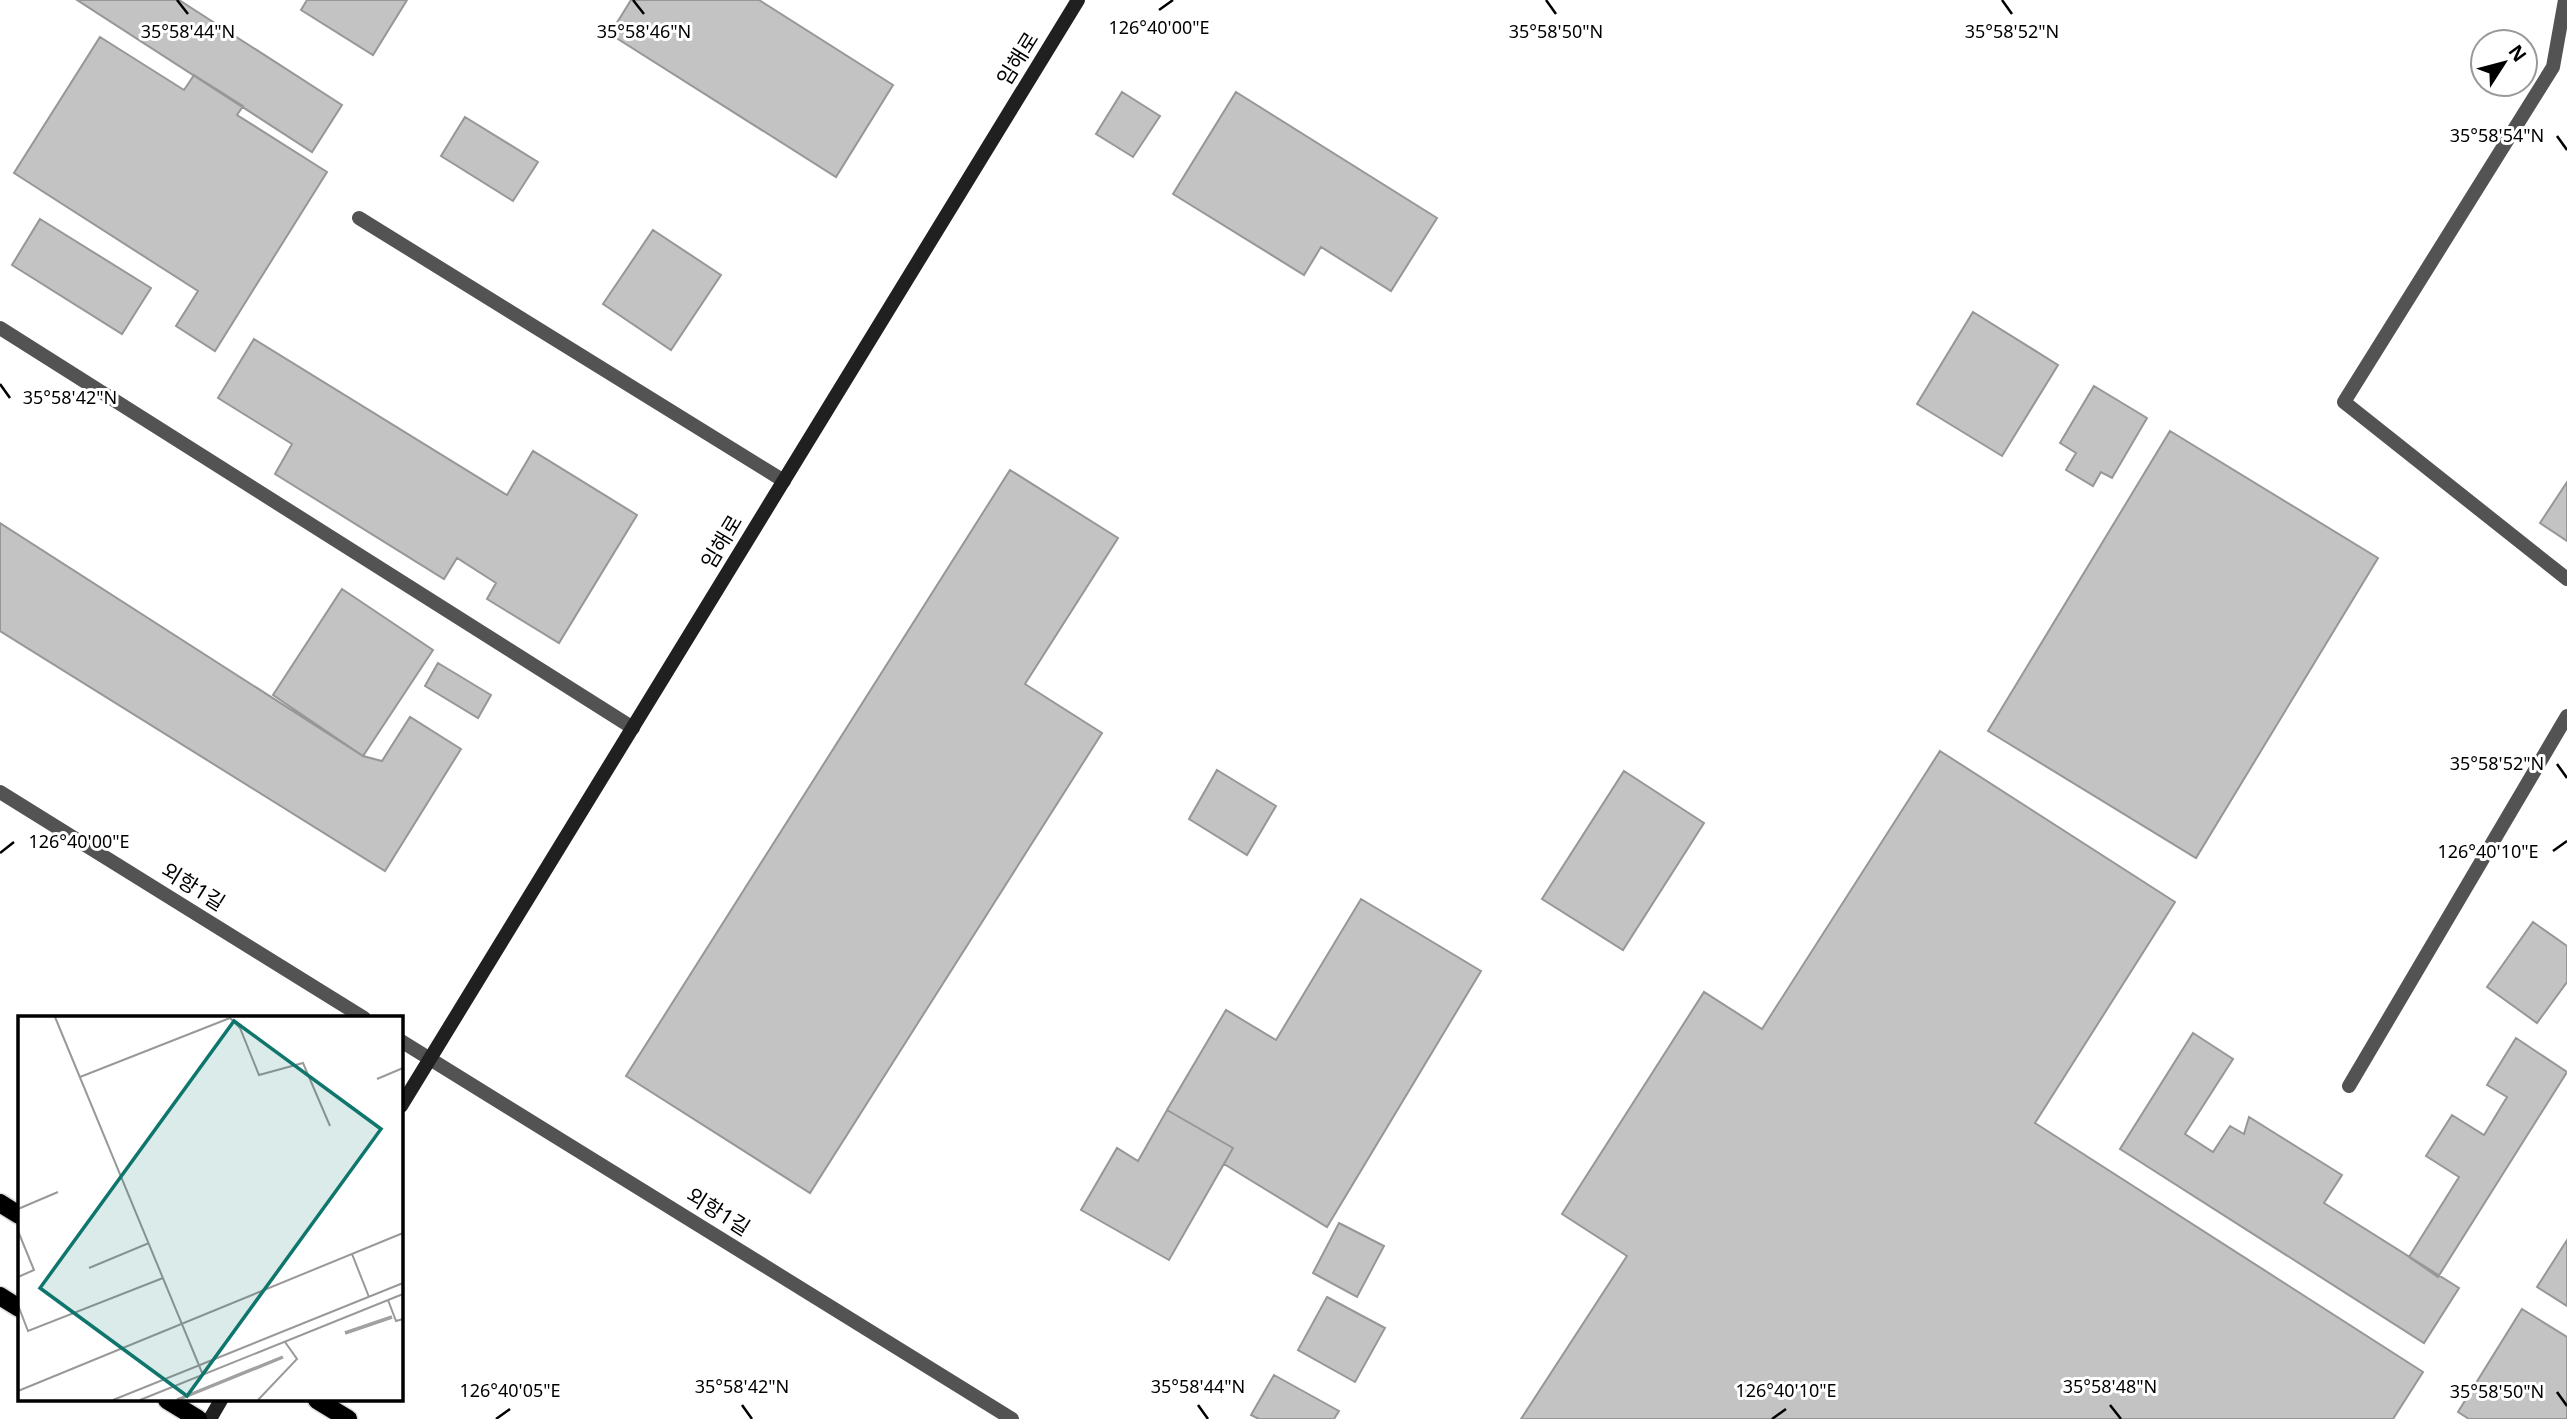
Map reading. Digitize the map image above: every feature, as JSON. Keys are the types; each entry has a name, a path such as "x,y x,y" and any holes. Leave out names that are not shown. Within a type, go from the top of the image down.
{"main road":[{"path":"0,1203 18,1214"},
{"path":"0,1296 18,1307"},
{"path":"170,1402 198,1419"},
{"path":"320,1402 348,1419"}],"street":[{"name":"임해로","path":"402,1104 1079,0"},
{"path":"209,1419 220,1402"}],"lane":[{"path":"2565,0 2553,68 2344,402 2567,579"},
{"path":"359,218 784,481"},
{"path":"0,328 633,728"},
{"path":"2349,1086 2567,716"},
{"name":"외항1길","path":"0,792 361,1016"},
{"name":"외항1길","path":"402,1042 1012,1419"}],"building":[{"path":"77,0 179,0 342,105 312,152"},
{"path":"307,0 407,0 373,55 301,10"},
{"path":"631,0 759,0 893,85 836,177 610,34"},
{"path":"100,37 184,90 194,75 243,106 237,115 327,172 215,351 176,326 198,291 14,173"},
{"path":"1122,92 1160,116 1133,157 1096,134"},
{"path":"1236,92 1437,218 1391,291 1321,247 1304,275 1173,194"},
{"path":"465,117 538,162 513,201 441,156"},
{"path":"40,219 151,288 122,334 12,265"},
{"path":"653,230 721,275 671,350 603,304"},
{"path":"1973,312 2058,365 2002,456 1917,404"},
{"path":"254,339 507,495 533,451 637,515 559,643 487,599 496,583 457,558 444,579 275,474 292,444 218,398"},
{"path":"2094,386 2147,418 2112,478 2101,472 2093,486 2066,470 2076,453 2060,443"},
{"path":"2170,431 2378,558 2196,858 1988,731"},
{"path":"1010,470 1118,538 1025,684 1102,733 810,1193 626,1076"},
{"path":"2567,482 2567,541 2540,523"},
{"path":"0,523 363,756 382,761 410,717 461,749 385,871 0,631"},
{"path":"342,589 433,650 363,756 273,695"},
{"path":"438,663 491,695 478,718 425,686"},
{"path":"1940,751 2175,902 2035,1123 2423,1372 2393,1419 1521,1419 1627,1256 1562,1214 1704,992 1762,1029"},
{"path":"1217,770 1276,806 1247,855 1189,819"},
{"path":"1624,771 1704,823 1623,950 1542,899"},
{"path":"1361,899 1481,971 1327,1227 1224,1164 1233,1148 1167,1110 1226,1010 1276,1040"},
{"path":"2533,922 2567,946 2567,982 2537,1023 2487,987"},
{"path":"2193,1033 2233,1059 2185,1134 2213,1152 2230,1126 2244,1134 2249,1117 2342,1175 2324,1203 2459,1288 2424,1343 2120,1149"},
{"path":"2516,1038 2567,1072 2438,1277 2409,1257 2459,1177 2426,1156 2452,1115 2484,1135 2507,1097 2487,1085"},
{"path":"1167,1110 1233,1148 1169,1260 1081,1210 1117,1148 1138,1161"},
{"path":"1339,1223 1384,1246 1357,1297 1313,1273"},
{"path":"2567,1240 2567,1306 2537,1287"},
{"path":"1327,1297 1385,1328 1355,1382 1298,1350"},
{"path":"2522,1309 2567,1337 2567,1419 2469,1419 2458,1412"},
{"path":"1274,1375 1339,1411 1334,1419 1259,1419 1251,1415"}]}
